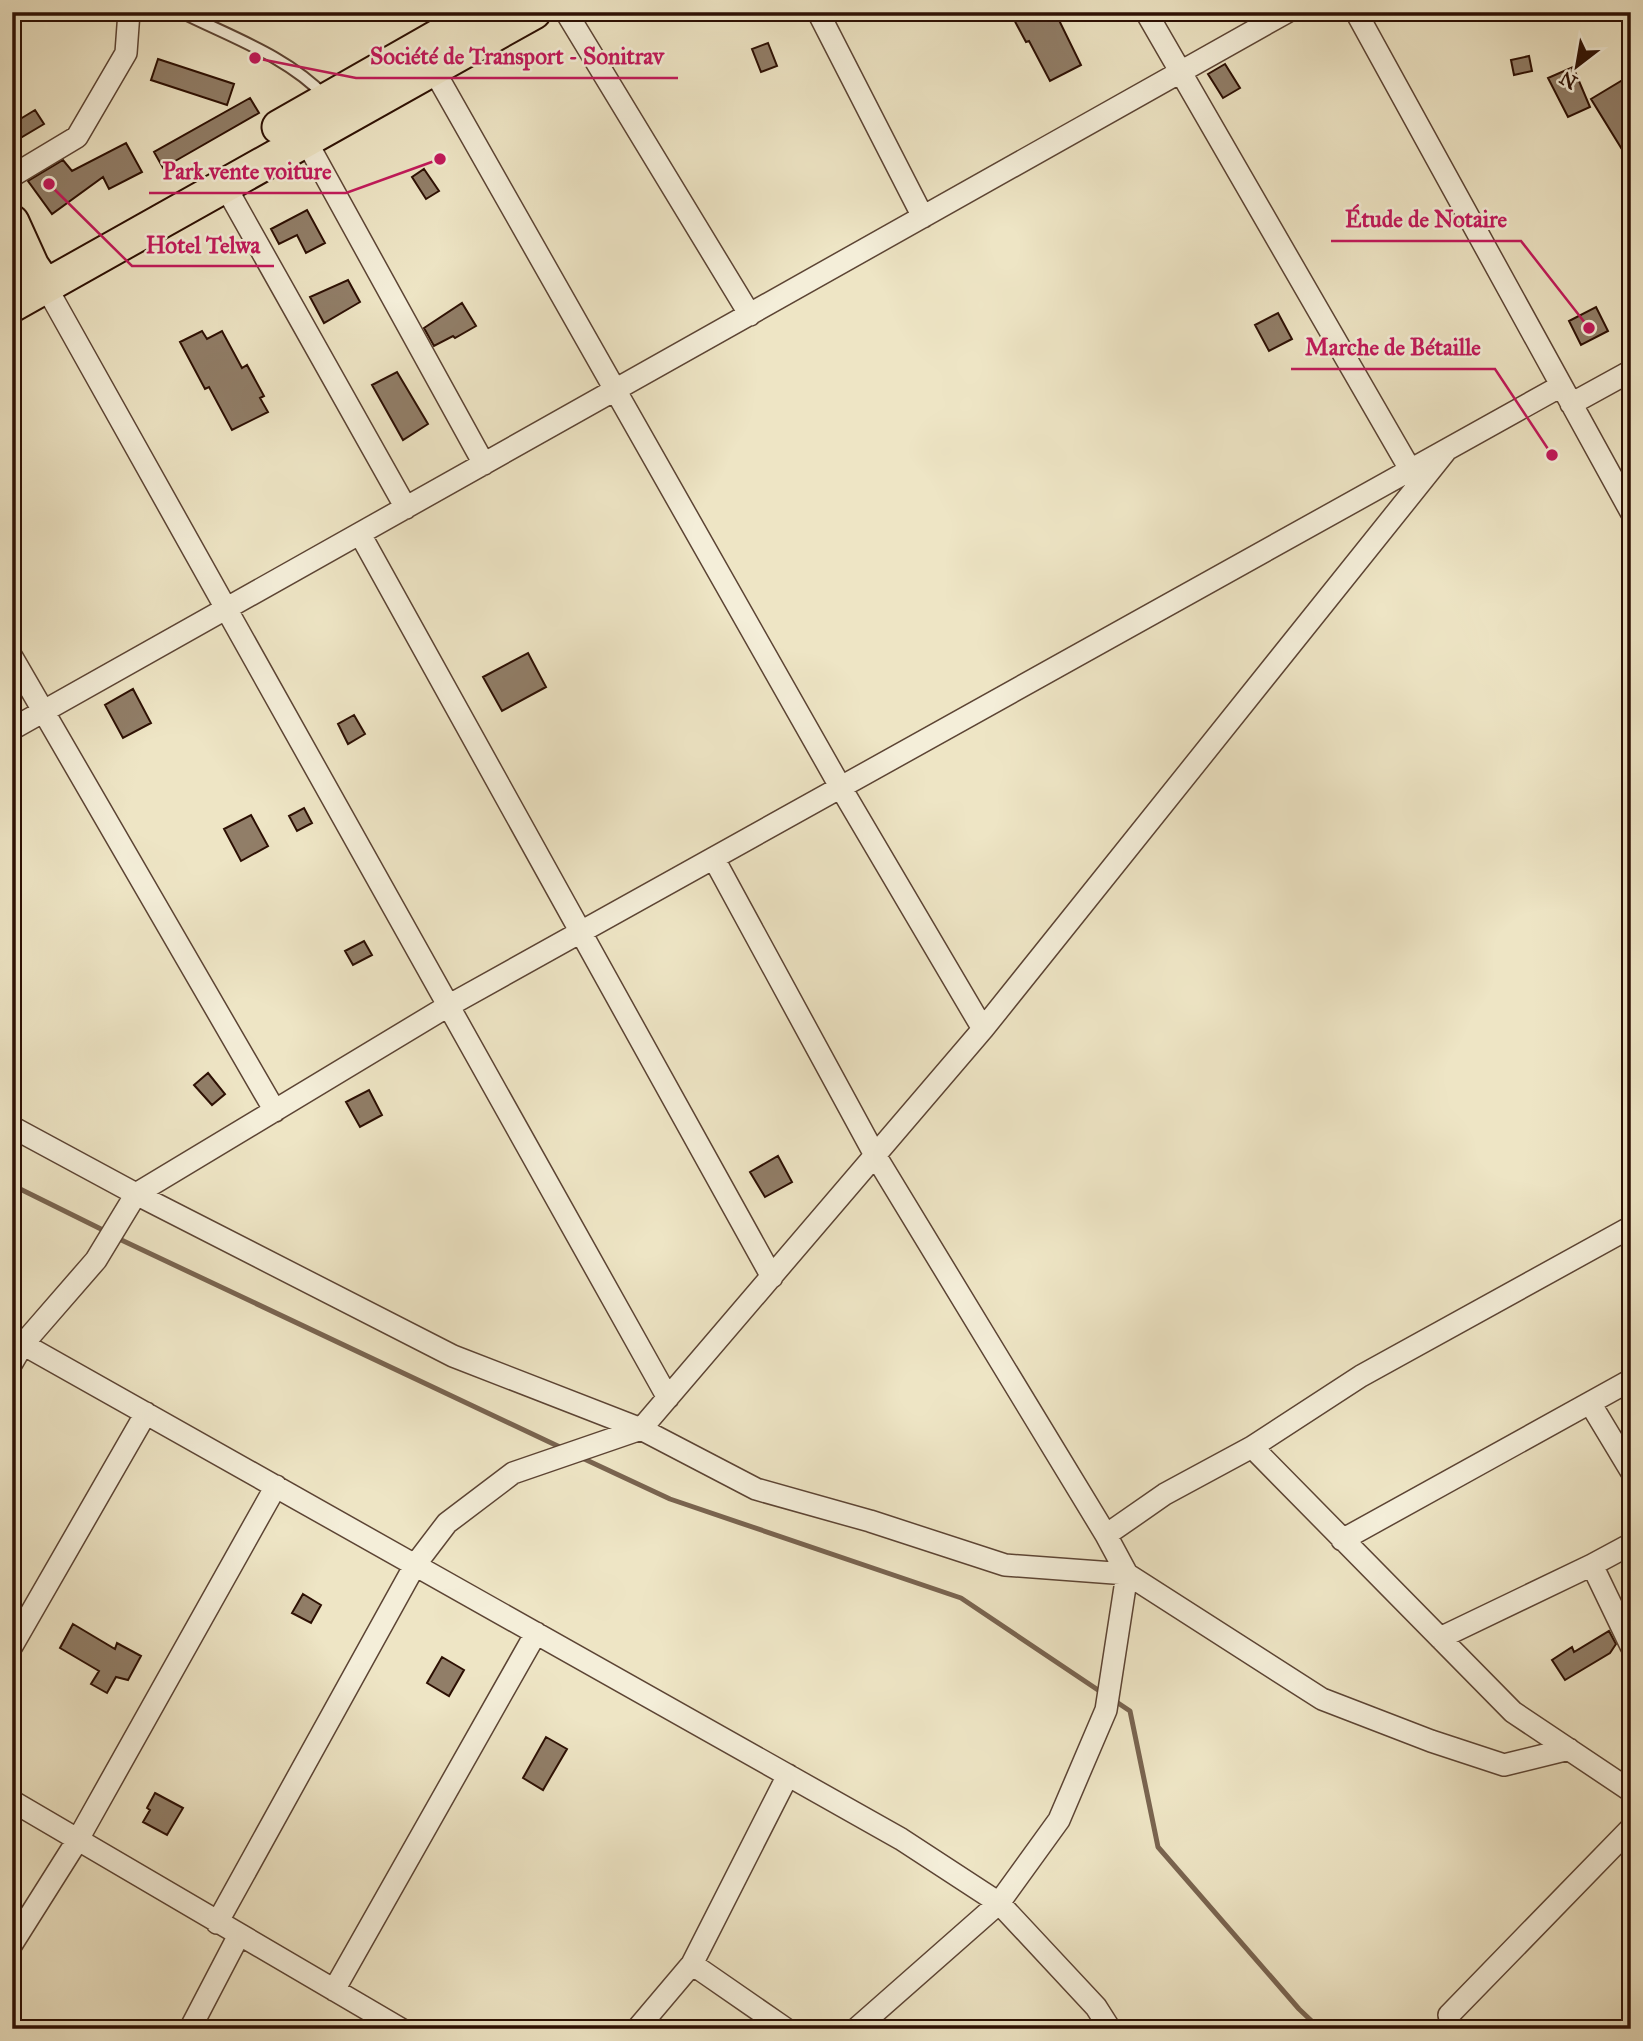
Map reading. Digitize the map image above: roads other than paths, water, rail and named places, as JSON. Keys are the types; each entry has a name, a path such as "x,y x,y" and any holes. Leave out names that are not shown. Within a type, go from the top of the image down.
{"main road":[{"path":"12,304 30,276 335,109 481,12"},
{"path":"30,276 224,184 305,139 335,109 432,68 534,12"},
{"path":"12,222 30,276"}],"street":[{"path":"12,176 77,137 126,54 129,12"},
{"path":"566,12 750,314"},
{"path":"818,12 923,217"},
{"path":"1146,12 1411,471"},
{"path":"12,729 1287,12"},
{"path":"1356,12 1631,512"},
{"path":"432,68 841,788 983,1029"},
{"path":"305,139 484,464"},
{"path":"224,184 405,508"},
{"path":"30,276 226,609 668,1398"},
{"path":"12,1363 18,1341 96,1260 136,1194 448,1006 1445,452 1566,395 1631,371"},
{"path":"217,1923 415,1564 447,1522 513,1474 641,1429 983,1029 1445,452"},
{"path":"360,534 772,1277"},
{"path":"12,657 275,1111"},
{"path":"714,859 876,1155 1127,1574 1105,1710 1059,1820 999,1903 856,2029"},
{"path":"12,1127 136,1194 453,1356 641,1429 755,1489 870,1521 1006,1564 1127,1574 1322,1699 1431,1741 1504,1765 1569,1749"},
{"path":"1106,1535 1165,1494 1252,1447 1362,1376 1631,1227"},
{"path":"18,1341 901,1839 999,1903 1096,2007 1110,2029"},
{"path":"1342,1540 1631,1380"},
{"path":"1590,1403 1631,1471"},
{"path":"12,1646 146,1413"},
{"path":"1252,1447 1513,1712 1631,1791"},
{"path":"12,1944 77,1841 276,1486"},
{"path":"1440,1638 1631,1544"},
{"path":"1592,1565 1631,1646"},
{"path":"334,1990 536,1633"},
{"path":"637,2029 692,1964 788,1775"},
{"path":"12,1801 401,2029"},
{"path":"1449,2015 1631,1828"},
{"path":"190,2029 239,1935"},
{"path":"692,1964 786,2029"}],"lane":[{"path":"181,12 291,66 311,81 335,109"}],"waterway":[{"path":"12,1185 107,1232"},
{"path":"115,1237 562,1448"},
{"path":"580,1457 670,1499 961,1598 1104,1694"},
{"path":"1112,1699 1130,1711 1158,1847 1299,2009 1320,2029"}],"place":[{"name":"Société de Transport - Sonitrav","path":"255,58"},
{"name":"Park vente voiture","path":"440,159"},
{"name":"Hotel Telwa","path":"49,184"},
{"name":"Étude de Notaire","path":"1589,328"},
{"name":"Marche de Bétaille","path":"1552,455"}]}
